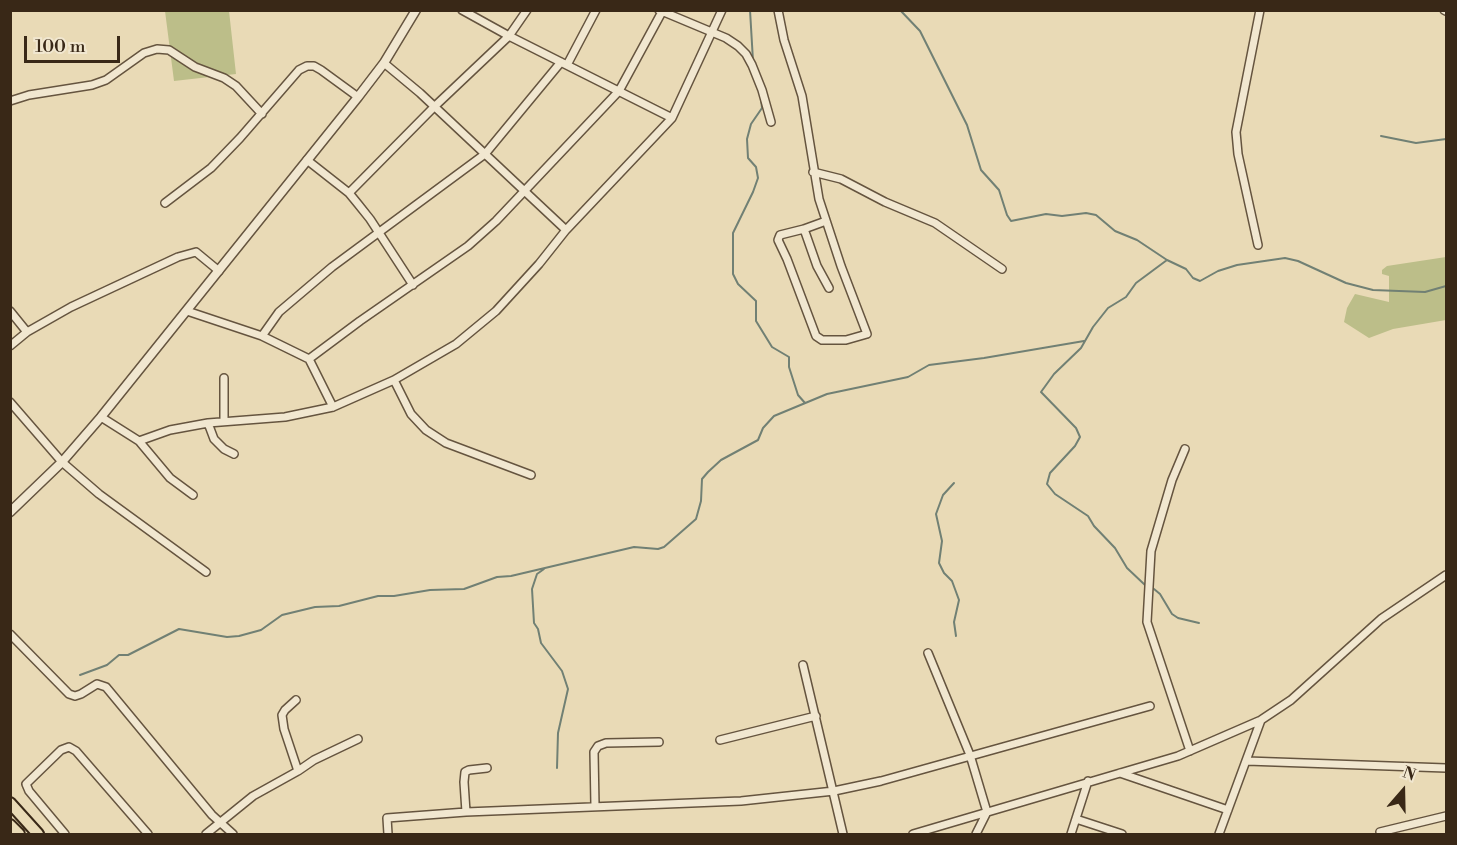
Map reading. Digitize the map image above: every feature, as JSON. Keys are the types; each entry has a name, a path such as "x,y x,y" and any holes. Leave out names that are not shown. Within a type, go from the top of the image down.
{"main road":[{"path":"10,803 38,834"},
{"path":"10,825 20,834"}],"street":[{"path":"10,512 62,462 187,311 384,63 416,10"},
{"path":"462,10 475,13 509,36 672,118"},
{"path":"349,193 434,107 509,36 527,10"},
{"path":"262,336 286,305 332,267 485,154 564,63 597,10"},
{"path":"139,441 170,430 208,423 285,417 333,407 394,380 440,355 475,330 496,311 539,264 566,230 672,118 722,10"},
{"path":"778,10 784,40 802,96 813,172 826,221 867,334 864,336 846,340 822,340 814,332 788,259 777,238 780,235 826,221"},
{"path":"1258,245 1238,154 1236,132 1260,10"},
{"path":"309,359 468,246 525,192 619,91 661,11 726,38 746,54 762,90 771,122"},
{"path":"10,101 29,95 92,85 106,80 144,53 157,48 169,50 195,67 224,78 236,86 262,114"},
{"path":"384,63 566,230"},
{"path":"165,203 211,168 290,81 307,66 314,66 321,70 358,97"},
{"path":"307,160 349,193 379,232 413,285"},
{"path":"813,172 841,179 885,202 935,223 1002,269"},
{"path":"804,229 817,266 829,288"},
{"path":"10,346 27,332 70,307 190,252 201,255 219,271"},
{"path":"187,311 262,336 309,359 333,407"},
{"path":"10,312 27,332"},
{"path":"224,378 224,421"},
{"path":"394,380 411,414 426,430 446,443 531,475"},
{"path":"10,402 62,462 115,507 206,572"},
{"path":"101,417 139,441 170,478 193,495"},
{"path":"208,423 214,439 224,449 234,454"},
{"path":"1185,449 1172,480 1151,551 1147,622 1190,751"},
{"path":"913,834 1190,751 1261,720 1291,700 1381,620 1446,575"},
{"path":"10,634 69,694 75,696 81,694 97,684 106,687 219,824 233,834"},
{"path":"928,653 970,755 987,812 976,834"},
{"path":"803,665 843,834"},
{"path":"296,700 282,715 284,729 298,771"},
{"path":"388,834 387,818 466,812 741,801 834,791 881,781 1150,706"},
{"path":"720,740 816,716"},
{"path":"1219,834 1261,720"},
{"path":"206,834 259,792 314,760 358,739"},
{"path":"595,806 594,752 598,746 606,743 659,742"},
{"path":"66,834 29,791 26,784 61,750 69,747 76,751 148,834"},
{"path":"1247,761 1446,768"},
{"path":"466,812 465,772 487,768"},
{"path":"1119,773 1228,810"},
{"path":"1071,834 1088,781"},
{"path":"1380,832 1446,816"},
{"path":"1076,819 1122,834"}],"green space":[{"path":"165,11 229,11 236,74 174,81"},
{"path":"1446,257 1446,320 1393,329 1369,338 1344,322 1347,308 1355,294 1389,302 1389,276 1382,274 1382,270 1387,266"}],"waterway":[{"path":"750,10 753,61"},
{"path":"900,10 920,31 967,125 981,170 999,190 1011,221 1046,214 1096,215 1115,231 1137,240 1167,260"},
{"path":"761,99 762,108 751,124 747,139 748,158 756,167 758,178 733,233 733,274 738,284 756,301 756,321 772,347 789,357 789,367 798,395 805,403"},
{"path":"1381,136 1416,143 1446,139"},
{"path":"1145,585 1127,568 1115,548 1094,526 1088,516 1055,494 1047,484 1050,473 1075,446 1080,437 1076,428 1041,392 1054,374 1081,348 1093,327 1108,308 1126,297 1136,283 1167,260 1186,269 1193,278 1200,281 1218,271 1237,265 1285,258 1298,261 1346,283 1373,290 1425,292 1446,286"},
{"path":"80,675 107,665 119,655 128,655 179,629 227,637 239,636 261,630 282,615 315,607 339,606 378,596 464,589 497,577 511,576 634,547 658,549 664,547 696,519 701,501 702,479 708,472 721,460 758,440 763,428 774,416 827,394 908,377 929,365 1084,341"},
{"path":"954,483 943,495 936,514 942,541 939,563 944,573 952,581 959,600 954,622 956,636"},
{"path":"544,569 537,574 532,589 534,623 541,643 562,671 568,689 558,733 557,768"},
{"path":"1154,589 1160,594 1172,614 1178,618 1199,623"}]}
